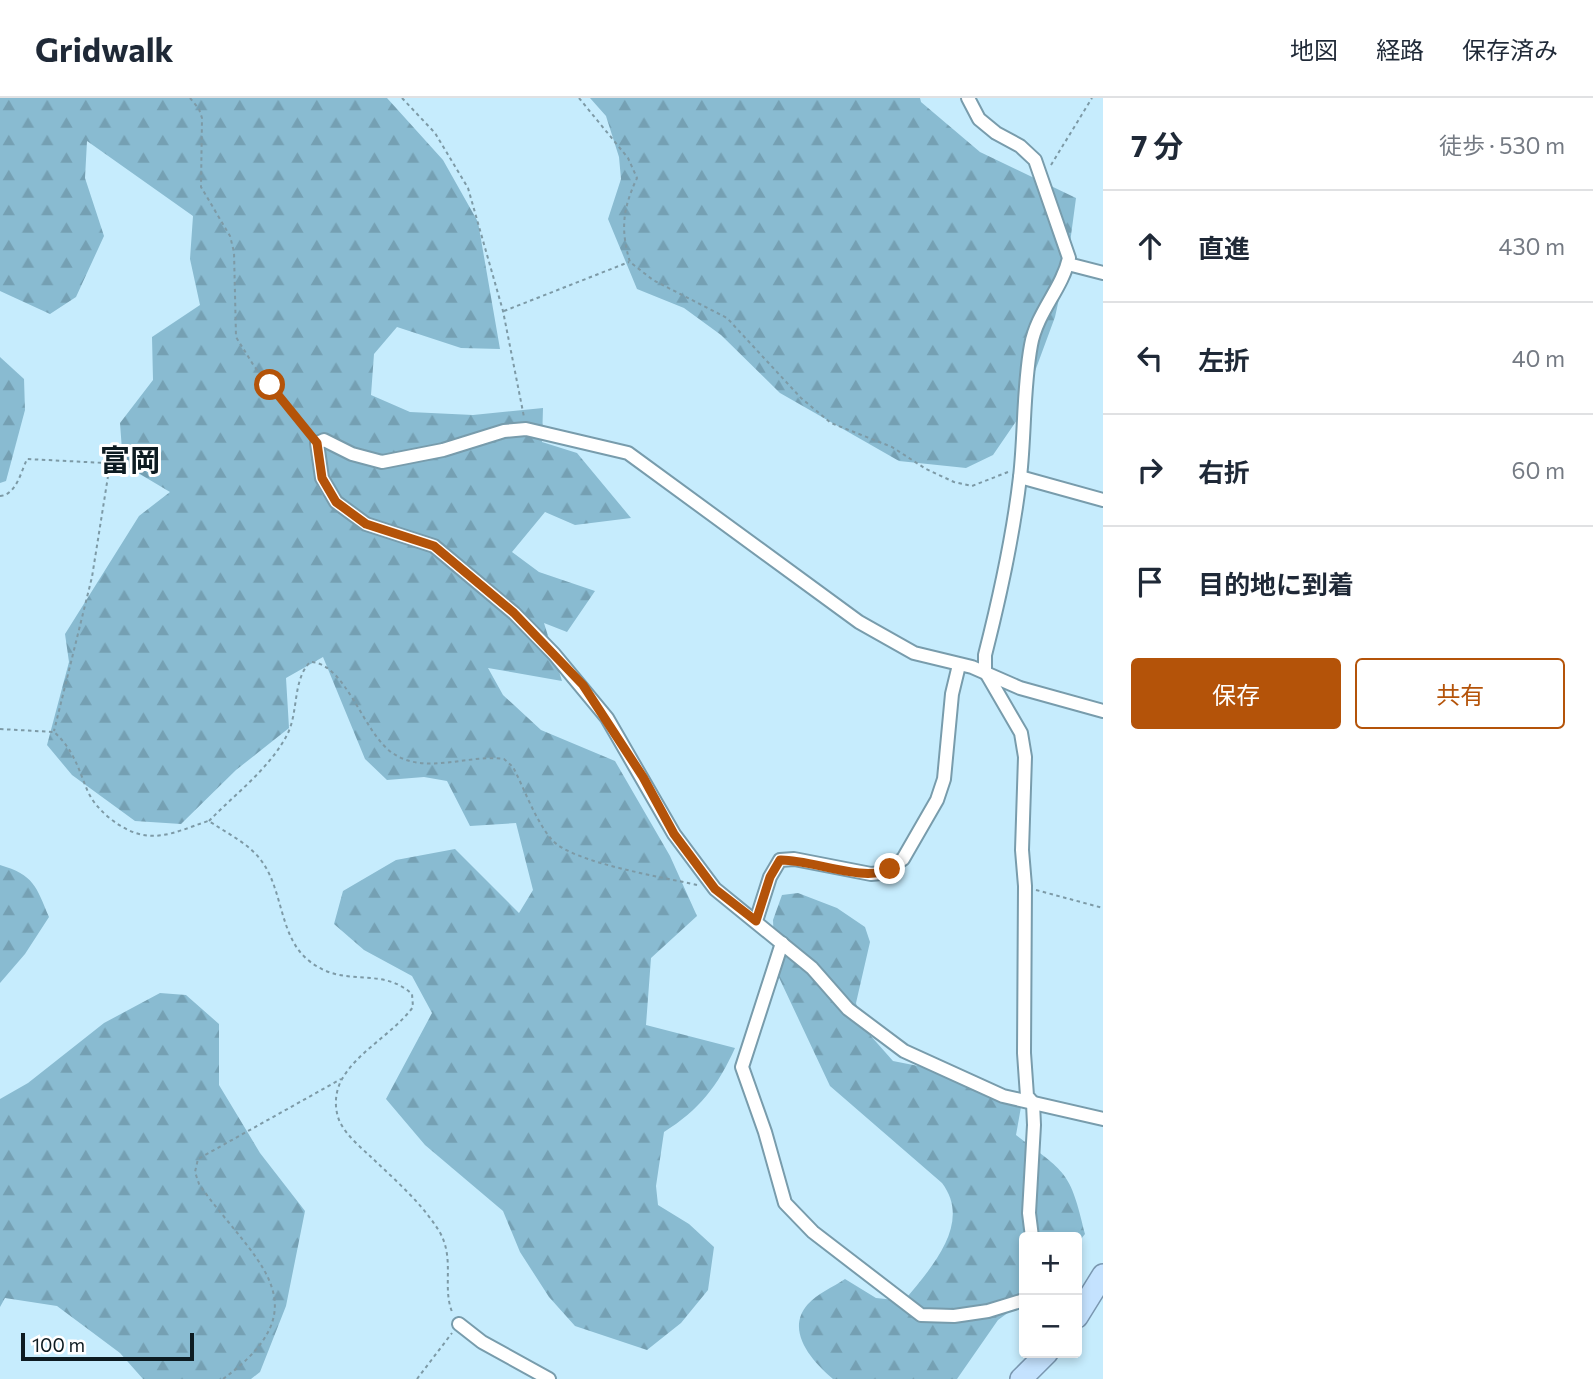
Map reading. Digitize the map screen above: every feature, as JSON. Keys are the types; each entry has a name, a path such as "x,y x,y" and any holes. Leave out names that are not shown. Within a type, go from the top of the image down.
{"highway":[{"path":"1082,1309 1103,1275"},
{"path":"1021,1379 1038,1358"}],"street":[{"path":"968,98 979,119 1035,160 1069,258 1039,320 1031,344 1020,477 1009,558 985,655 985,671 1021,733 1025,757 1022,850 1025,887 1024,1053 1027,1096 1033,1103 1034,1153 1029,1213 1031,1232"},
{"path":"1068,264 1103,273"},
{"path":"1103,711 1020,688 985,671 914,653 859,622 628,453 526,429 504,431 443,450 382,462 352,454 324,440 317,443 322,478 336,502 366,524 434,546 514,613 583,685 643,777 674,834 715,889 812,968 848,1010 904,1051 1003,1096 1103,1119"},
{"path":"1020,477 1103,500"},
{"path":"756,921 770,877 780,860 794,859 871,874 881,873 902,859 930,816 941,790 952,694 959,665"},
{"path":"782,943 742,1067 765,1132 785,1203 813,1232 920,1315 954,1316 988,1311 1019,1302"},
{"path":"458,1324 482,1342 549,1379"}],"path":[{"path":"190,98 202,118 201,187 230,236 234,252 236,337 254,366 317,443"},
{"path":"402,98 435,133 468,188 503,311 526,429"},
{"path":"579,98 628,158 637,178 624,207 625,245 630,262 653,280 727,318 801,398 831,423 892,447 926,469 954,482 972,486 1008,472 1020,477"},
{"path":"1043,178 1092,98"},
{"path":"503,311 630,262"},
{"path":"0,496 13,489 27,459 105,463 109,470 92,577 54,732"},
{"path":"0,729 54,732 68,744 76,757 94,802 122,828 140,836 156,836 208,821 258,773 287,735 303,671 310,662 319,662 334,673 391,753 410,763 504,759 513,767 549,837 559,847 584,858 715,889"},
{"path":"208,821 250,847 262,861 273,880 295,947 306,959 325,973 397,982 412,994 413,1007 399,1026 355,1062 342,1079 335,1107 340,1123 421,1207 447,1244 448,1296 458,1324 417,1379"},
{"path":"1025,887 1103,908"},
{"path":"223,1379 251,1359 268,1338 276,1303 265,1270 199,1184 195,1171 198,1159 342,1079"}],"green space":[{"path":"0,98 387,98 443,160 478,222 500,349 461,348 397,327 374,354 371,395 410,412 473,415 543,408 542,442 577,453 631,518 575,525 545,512 512,552 539,572 595,591 567,632 544,623 562,681 488,668 503,695 541,730 615,761 670,856 697,916 651,958 646,1025 735,1048 722,1074 706,1096 664,1132 656,1186 658,1205 689,1224 714,1247 708,1290 681,1323 647,1350 575,1326 549,1297 520,1252 503,1211 425,1145 386,1099 432,1013 412,976 364,950 334,924 343,891 396,860 455,849 519,913 533,890 516,823 470,826 447,781 424,777 387,780 365,759 323,657 286,678 289,728 236,770 181,824 135,821 72,775 47,745 69,662 65,634 139,516 170,492 123,464 120,423 153,380 152,337 200,305 190,259 193,216 87,141 85,178 104,236 76,297 50,314 0,291"},
{"path":"590,98 920,98 921,102 980,152 1076,198 1068,258 1055,317 1017,420 993,455 966,468 899,461 780,393 721,335 684,308 637,289 608,219 621,179 619,157 606,116"},
{"path":"0,357 24,379 25,410 6,481 0,483"},
{"path":"0,865 20,873 32,883 49,917 25,954 0,983"},
{"path":"798,893 837,908 865,927 870,942 856,1003 862,1026 893,1061 984,1079 1021,1107 1016,1135 1056,1166 1064,1175 1075,1197 1085,1234 1082,1238 1082,1232 1019,1232 1019,1305 998,1320 957,1379 833,1379 810,1355 800,1335 801,1314 808,1304 845,1279 876,1298 904,1301 936,1260 950,1230 953,1214 950,1199 942,1183 830,1086 775,969 773,920 782,895"},
{"path":"160,993 186,995 219,1024 219,1085 260,1153 305,1211 286,1306 260,1372 251,1379 143,1379 120,1353 57,1306 5,1298 0,1307 0,1099 28,1083 104,1023"}],"district":[{"name":"富岡","path":"130,458"}],"route":[{"path":"270,385 317,443 316,452 322,478 336,502 366,524 434,546 514,613 583,685 607,718 674,834 715,889 756,921 770,877 780,860 794,859 871,874 890,869"}]}
